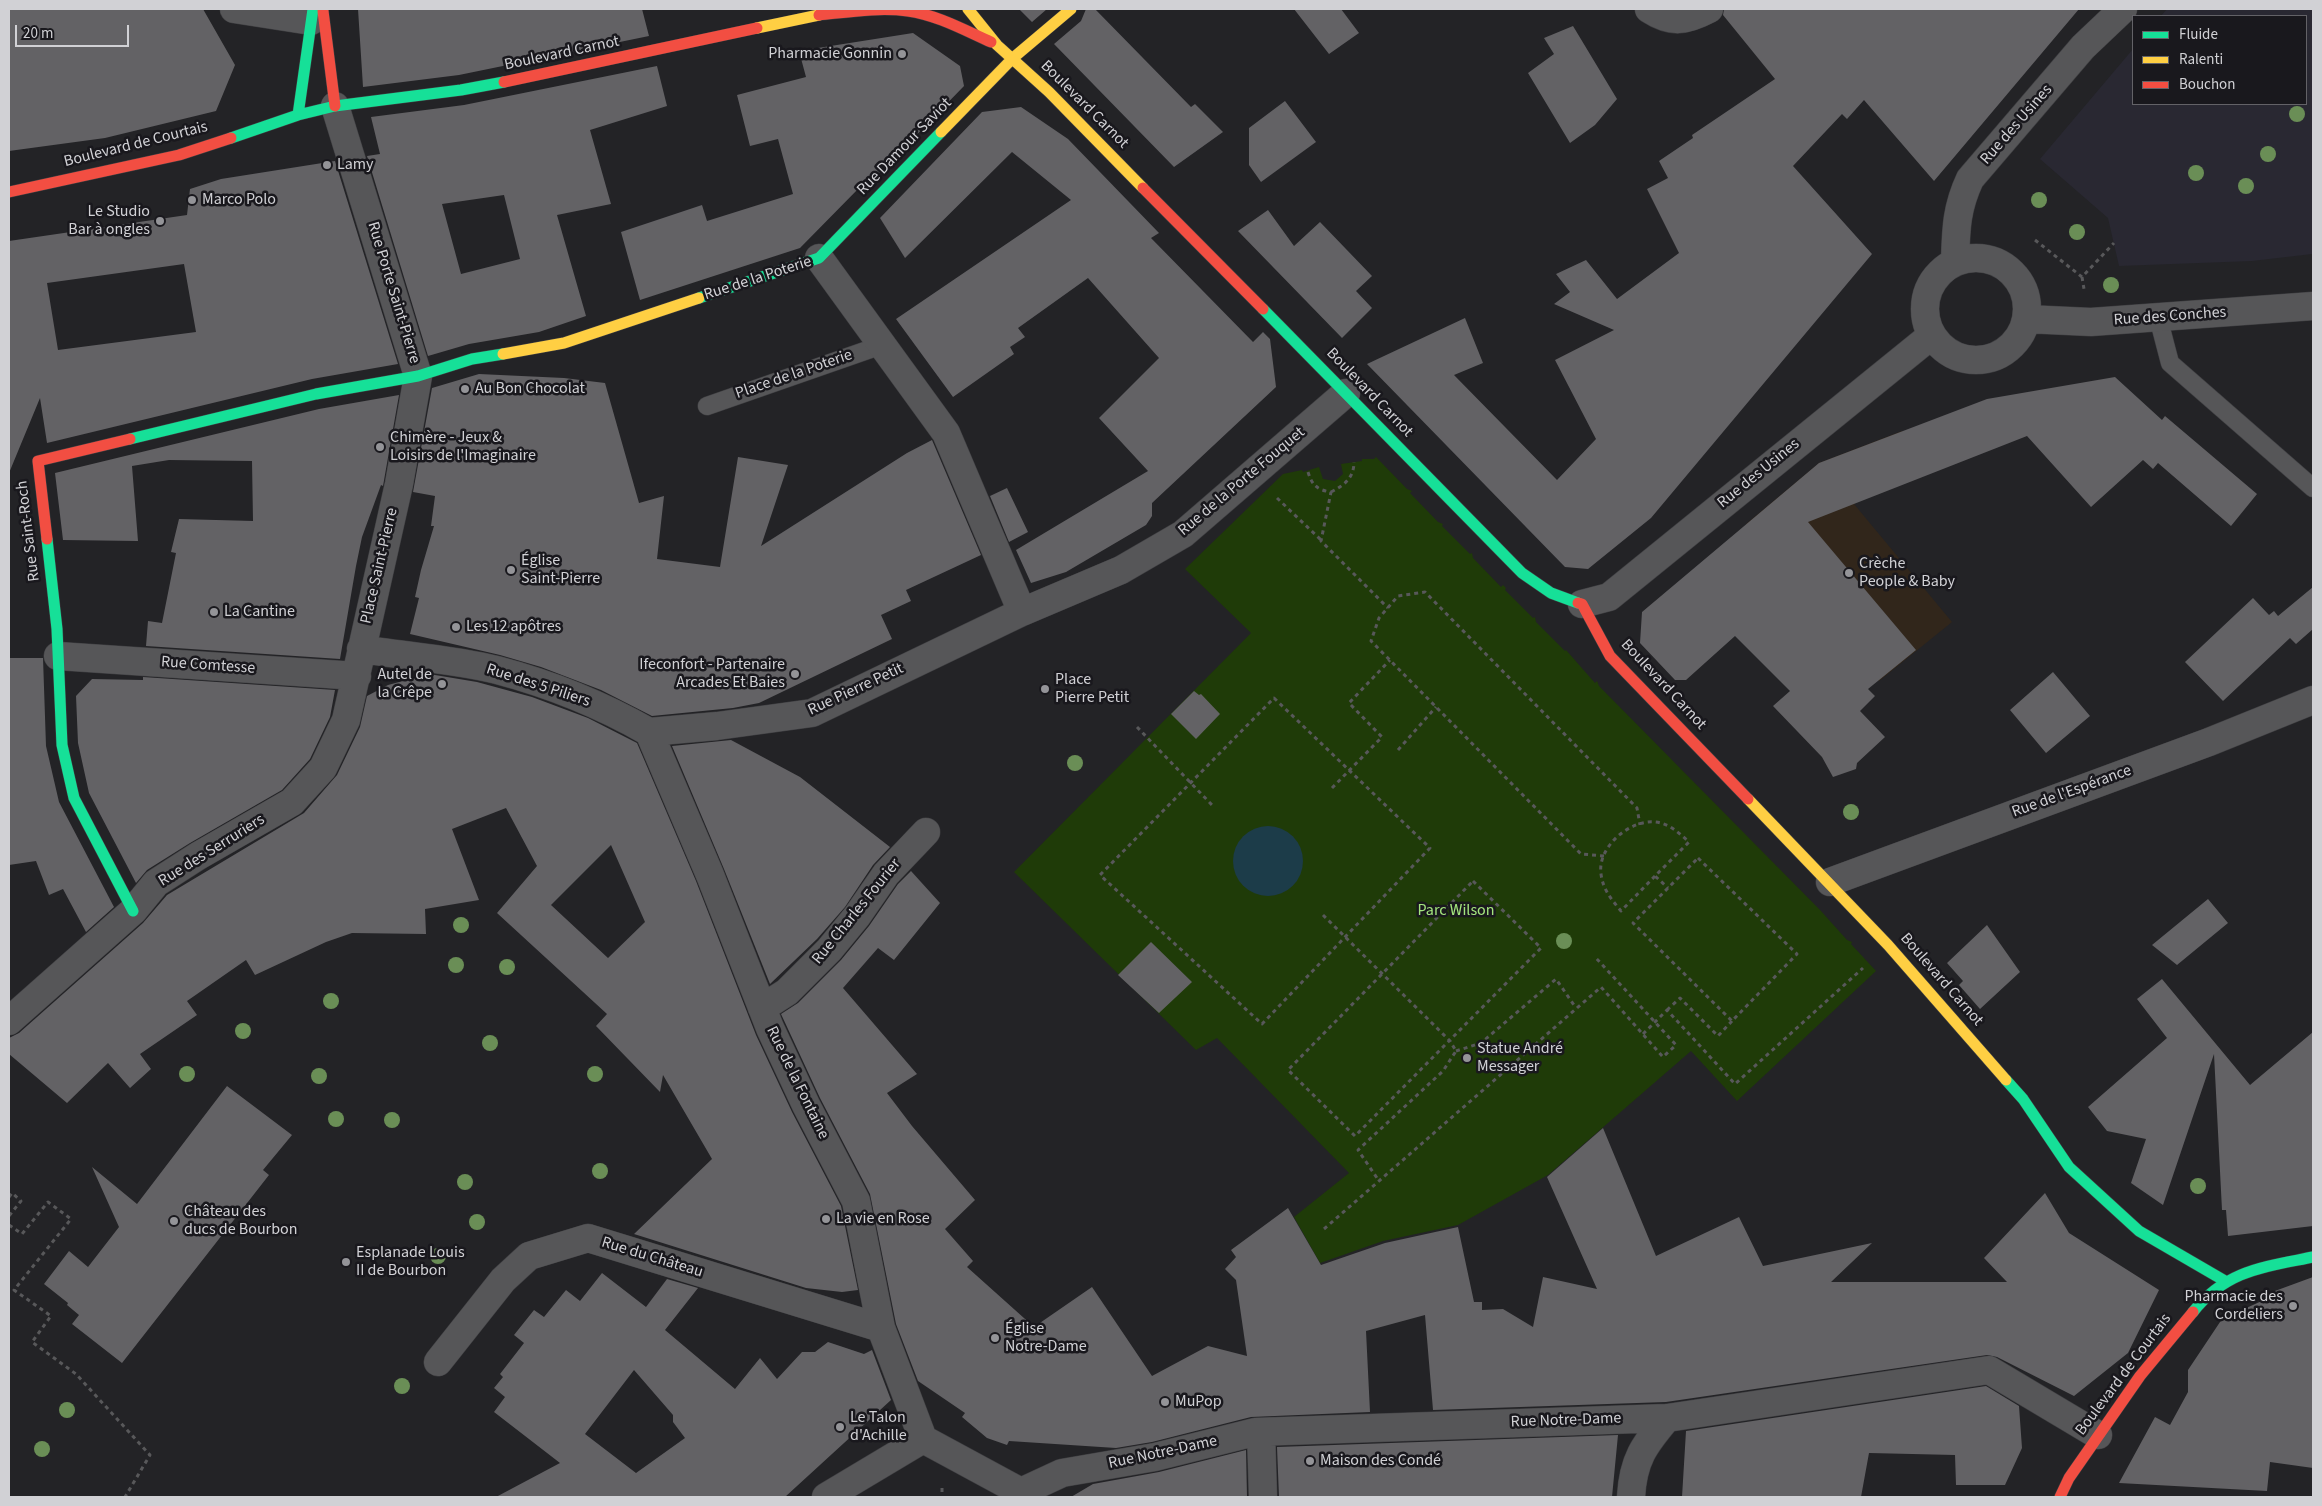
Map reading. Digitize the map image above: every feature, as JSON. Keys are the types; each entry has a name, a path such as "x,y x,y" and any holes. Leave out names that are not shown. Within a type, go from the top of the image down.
{"street":[{"path":"234,9 315,13"},
{"name":"Boulevard Carnot","path":"968,9 997,45"},
{"name":"Rue Damour Saviot","path":"819,258 1014,58 1071,9"},
{"path":"1649,9 1662,18 1688,20 1709,9"},
{"name":"Rue des Usines","path":"1955,262 1956,221 1962,197 1970,179 2083,48 2123,9"},
{"name":"Boulevard Carnot","path":"298,115 334,106 461,90 518,80 824,12 910,11 943,20 997,45 1014,58 1346,393 1522,574 1551,593 1582,604 1610,656 1830,882 1888,945 2023,1099 2069,1167 2139,1231 2225,1281"},
{"path":"315,13 334,106"},
{"path":"298,115 315,13"},
{"name":"Rue Porte Saint-Pierre","path":"334,106 418,376 400,484"},
{"name":"Boulevard de Courtais","path":"9,192 179,155 298,115"},
{"name":"Rue de la Poterie","path":"418,376 472,359 564,343 819,258 946,433 1022,612"},
{"path":"1969,258 1983,258 2009,270 2018,280 2024,292 2027,306 2026,319 2019,336 2008,349 1992,357 1976,360 1958,356 1943,348 1932,335 1926,319 1925,302 1930,285 1941,272 1955,262 1969,258"},
{"name":"Rue des Conches","path":"2026,319 2091,322 2313,306"},
{"name":"Rue des Usines","path":"1582,604 1609,597 1932,335"},
{"name":"Rue Saint-Roch","path":"133,911 74,798 62,745 57,629 38,461 316,394 418,376"},
{"name":"Rue de la Porte Fouquet","path":"1022,612 1121,570 1182,534 1346,393"},
{"name":"Place Saint-Pierre","path":"361,649 400,484"},
{"name":"Rue Pierre Petit","path":"649,732 717,726 812,714 1022,612"},
{"name":"Rue des Serruriers","path":"9,1021 133,911 156,883 198,856 292,802 324,768 346,720 358,676 361,649"},
{"name":"Rue des 5 Piliers","path":"361,649 496,670 558,690 612,711 649,732"},
{"name":"Rue Comtesse","path":"58,656 358,676"},
{"name":"Rue de l'Espérance","path":"1830,882 2208,742 2313,700"},
{"name":"Rue de la Fontaine","path":"649,732 710,874 762,1008 806,1105 856,1201 881,1328 923,1439"},
{"name":"Rue Charles Fourier","path":"762,1008 787,992 829,950 857,916 886,874 926,832"},
{"name":"Rue du Château","path":"438,1362 503,1280 529,1256 588,1238 881,1328"},
{"name":"Boulevard de Courtais","path":"2060,1497 2069,1478 2098,1435 2168,1340 2198,1305 2225,1281 2249,1270 2313,1257"},
{"name":"Rue Notre-Dame","path":"1021,1495 1062,1473 1155,1457 1261,1432 1667,1418 1989,1370 2098,1435"},
{"path":"1631,1497 1632,1478 1643,1447 1667,1418"},
{"path":"1261,1432 1263,1497"},
{"path":"826,1497 923,1439 1021,1495"}],"lane":[{"path":"2158,318 2170,363 2313,488"},
{"name":"Place de la Poterie","path":"707,406 882,345"}],"path":[{"path":"2035,240 2082,277 2114,242"},
{"path":"1308,471 1315,486 1322,491 1331,492 1350,478 1354,471 1354,462"},
{"path":"1321,541 1331,492"},
{"path":"1275,496 1388,608"},
{"path":"1604,856 1581,854 1371,641 1379,618 1398,596 1425,592 1637,808 1640,824"},
{"path":"1332,788 1382,738 1349,704 1390,660"},
{"path":"1274,698 1430,848 1262,1024 1100,876 1190,784 1274,698"},
{"path":"1398,750 1436,707"},
{"path":"1137,727 1212,805"},
{"path":"1656,822 1674,828 1689,842 1621,912 1606,893 1601,874 1604,856 1606,848 1618,835 1640,824 1656,822"},
{"path":"1643,1034 1680,998 1718,1036 1798,954 1698,858 1633,923 1732,1021"},
{"path":"1655,876 1668,888"},
{"path":"1473,880 1541,948 1450,1041 1355,1136 1288,1070 1473,880"},
{"path":"1323,915 1450,1041 1456,1051"},
{"path":"1324,1229 1601,987 1664,1057 1676,1045 1596,958"},
{"path":"1667,1010 1735,1084 1868,963"},
{"path":"1379,1181 1358,1150 1443,1071 1456,1051 1481,1043 1556,979 1576,1008"},
{"path":"9,1197 12,1193 21,1201 9,1216"},
{"path":"9,1225 22,1234 48,1202 71,1219 14,1290 51,1316 32,1342 76,1374 150,1454 125,1497"}],"shaded area":[{"path":"2167,9 2313,9 2313,256 2312,254 2252,261 2119,266 2108,218 2040,159 2132,50 2132,105 2307,105 2307,15 2162,15"},
{"name":"Crèche People & Baby","path":"1902,431 1916,467 1854,504 1952,622 1879,681 1746,524 1819,463"}],"green space":[{"name":"Parc Wilson","path":"1376,457 1407,489 1412,491 1410,493 1438,522 1443,524 1442,526 1470,554 1472,553 1473,558 1501,587 1503,585 1506,588 1505,590 1533,618 1535,617 1536,622 1566,650 1595,683 1597,681 1599,686 1821,911 1847,940 1852,942 1851,944 1876,971 1737,1101 1691,1051 1548,1175 1458,1225 1383,1241 1320,1263 1294,1217 1349,1173 1217,1038 1196,1050 1014,872 1251,633 1185,569 1283,474 1302,470 1303,472 1319,467 1323,479 1335,481 1343,474 1341,464 1362,461 1362,459 1374,459"}],"water":[{"path":"1261,826 1275,826 1288,831 1298,841 1303,854 1303,868 1298,881 1288,891 1275,896 1261,896 1248,891 1238,881 1233,868 1233,854 1238,841 1248,831"}],"building":[{"path":"9,9 203,9 235,65 216,111 105,138 9,151"},
{"path":"358,9 642,9 649,36 459,75 363,87"},
{"path":"1019,9 1047,9 1032,22"},
{"path":"1086,9 1095,9 1191,107 1195,104 1223,132 1174,167 1054,44 1081,21"},
{"path":"1294,9 1341,9 1359,33 1329,54"},
{"path":"1724,9 2079,9 1934,181 1864,100 1847,119 1842,114 1793,166 1872,254 1651,518 1588,569 1565,567 1367,364 1465,318 1483,363 1454,375 1557,480 1596,439 1555,360 1614,330 1554,304 1570,292 1556,274 1586,260 1617,299 1679,253 1647,189 1668,178 1659,161 1693,138 1692,135 1775,79 1723,15"},
{"path":"1573,26 1617,99 1595,125 1570,143 1528,73 1554,54 1544,38"},
{"path":"913,33 960,66 964,86 862,191 860,187 800,248 640,300 621,232 702,205 707,221 793,194 778,139 750,146 737,95 806,77 799,51"},
{"path":"657,66 667,106 590,130 611,204 557,215 586,316 539,332 469,344 428,356 367,156 380,154 371,117 464,105","holes":["504,195 520,259 461,274 442,204"]},
{"path":"1285,101 1316,142 1261,182 1249,165 1249,128"},
{"path":"1021,107 1068,139 1159,233 1151,238 1253,342 1263,332 1270,339 1276,387 1152,503 1152,516 1146,525 1066,572 1031,583 1016,550 1148,471 1099,418 1159,358 1088,278 1018,328 1025,337 1010,347 1014,354 953,397 896,319 1071,200 1012,152 905,258 880,218 982,112"},
{"path":"335,161 398,364 312,379 47,443 40,398 9,473 9,241 187,215 190,189 221,179","holes":["184,264 196,332 58,350 47,283"]},
{"path":"1268,210 1294,246 1320,222 1372,276 1356,291 1372,308 1342,338 1238,231"},
{"path":"479,374 564,378 605,383 639,503 664,496 657,559 720,567 738,457 788,465 761,546 907,453 932,440 981,555 906,590 911,601 881,615 892,639 759,703 733,708 652,716 601,690 541,667 500,655 410,634 419,598 415,597 421,570 434,526 431,526 435,496 413,492 432,388"},
{"path":"2115,377 2162,420 2165,416 2257,494 2231,526 2158,463 2153,469 2143,460 2091,507 2027,436 1808,522 1916,650 1868,689 1875,696 1860,711 1885,737 1857,763 1856,769 1833,777 1822,757 1773,706 1790,691 1735,636 1686,680 1675,680 1640,643 1642,612 1819,463 1987,399"},
{"path":"399,395 383,486 381,485 362,537 340,659 146,646 148,621 162,623 176,553 171,552 179,519 253,521 252,461 169,460 132,466 138,541 63,540 55,473 319,409"},
{"path":"1007,488 1028,532 1009,542 990,496"},
{"path":"2313,587 2313,629 2296,644 2290,638 2223,701 2185,662 2253,598 2269,615 2274,611 2278,616"},
{"path":"9,658 43,658 46,746 59,802 114,907 86,932 63,889 49,895 36,861 9,865"},
{"path":"2053,672 2090,716 2046,753 2010,710"},
{"path":"429,674 477,682 532,697 588,718 637,743 696,881 756,1035 792,1112 841,1206 858,1290 842,1292 806,1288 634,1234 712,1159 663,1075 660,1092 596,1026 607,1014 497,913 537,866 506,808 452,829 479,900 425,909 426,934 352,933 326,942 255,975 246,960 187,1001 197,1015 140,1054 151,1069 130,1088 108,1063 67,1103 9,1054 9,1038 19,1033 143,923 167,895 304,813 337,775 360,727 367,696 388,685","holes":["611,845 645,922 608,958 551,905"]},
{"path":"143,677 335,690 330,717 310,759 282,790 147,870 136,883 89,793 78,743 76,696 92,679 143,680"},
{"path":"1194,691 1199,695 1201,694 1220,714 1196,739 1171,714"},
{"path":"731,740 800,777 890,847 873,865 845,907 817,939 770,984 672,746"},
{"path":"911,871 940,903 894,960 878,948 843,988 917,1074 887,1093 912,1126 975,1200 945,1229 973,1261 967,1267 1034,1327 1092,1287 1152,1376 1208,1346 1247,1356 1236,1280 1225,1269 1236,1257 1231,1250 1288,1208 1321,1265 1385,1243 1458,1227 1474,1302 1482,1302 1482,1310 1503,1309 1533,1327 1543,1277 1597,1289 1547,1177 1603,1128 1656,1256 1739,1217 1763,1266 1872,1243 1831,1282 2007,1282 1984,1258 2045,1193 2069,1233 2159,1290 2128,1353 2074,1396 1997,1357 1987,1355 1666,1402 1433,1410 1425,1315 1366,1331 1370,1412 1251,1417 1152,1442 1116,1448 1009,1441 1007,1445 987,1438 962,1417 965,1413 918,1381 896,1324 870,1194 820,1098 781,1014 798,1003 841,960 869,926 898,884"},
{"path":"2208,899 2228,923 2177,965 2152,945"},
{"path":"1987,925 2020,972 1980,1009 1959,985 1963,981 1947,963"},
{"path":"1151,942 1192,982 1159,1013 1118,975"},
{"path":"2162,979 2250,1085 2313,1032 2313,1226 2228,1236 2226,1210 2222,1210 2214,1054 2163,1205 2131,1183 2146,1139 2107,1131 2088,1107 2167,1038 2137,999"},
{"name":"Château des ducs de Bourbon","path":"227,1086 292,1135 263,1170 269,1175 122,1363 72,1324 79,1315 67,1305 68,1303 44,1284 69,1251 88,1267 119,1227 92,1167 137,1204"},
{"path":"602,1273 646,1307 667,1279 698,1288 665,1330 735,1389 760,1358 777,1379 802,1352 815,1352 828,1342 864,1354 872,1350 891,1400 785,1497 496,1497 560,1463 494,1412 505,1397 494,1388 503,1377 500,1374 524,1343 514,1335 534,1310 544,1317 566,1290 580,1301","holes":["634,1370 673,1415 673,1422 685,1438 636,1473 585,1434"]},
{"path":"2313,1277 2313,1468 2270,1462 2267,1491 2119,1483 2155,1417 2170,1425 2188,1392 2188,1370 2222,1319 2264,1300 2264,1295"},
{"path":"1986,1386 2019,1406 2022,1448 2005,1485 1956,1485 1955,1455 1869,1453 1861,1497 1682,1497 1686,1431"},
{"path":"1618,1435 1612,1497 1279,1497 1277,1447"},
{"path":"1246,1450 1247,1497 1071,1497 1093,1484 1159,1472"}],"traffic: fast":[{"path":"298,115 313,9"},
{"path":"231,138 298,115 335,106 461,90 504,82"},
{"path":"699,298 819,258 941,132"},
{"path":"1263,309 1522,573 1551,593 1578,603"},
{"path":"130,439 316,394 418,376 472,359 503,354"},
{"path":"47,539 57,629 62,745 74,798 133,911"},
{"path":"2006,1080 2023,1099 2069,1167 2139,1231 2225,1281"},
{"path":"2193,1312 2219,1287 2233,1279 2262,1268 2313,1257"}],"traffic: slow":[{"path":"757,28 819,15 829,9"},
{"path":"968,9 997,45 1049,92 1143,188"},
{"path":"941,132 1013,58 1071,9"},
{"path":"503,354 564,343 699,298"},
{"path":"1748,799 1888,945 2006,1080"}],"traffic: jam":[{"path":"323,11 335,106"},
{"path":"819,15 852,11 908,11 940,19 991,42"},
{"path":"504,82 757,28"},
{"path":"9,192 179,155 231,138"},
{"path":"1143,188 1263,309"},
{"path":"47,539 38,461 130,439"},
{"path":"1578,603 1582,604 1610,656 1748,799"},
{"path":"2060,1497 2069,1478 2140,1376 2193,1312"}],"place":[{"name":"Pharmacie Gonnin","path":"902,54"},
{"name":"Lamy","path":"327,165"},
{"name":"Marco Polo","path":"192,200"},
{"name":"Le Studio Bar à ongles","path":"160,221"},
{"name":"Au Bon Chocolat","path":"465,389"},
{"name":"Chimère - Jeux & Loisirs de l'Imaginaire","path":"380,447"},
{"name":"Église Saint-Pierre","path":"511,570"},
{"name":"Crèche People & Baby","path":"1849,573"},
{"name":"La Cantine","path":"214,612"},
{"name":"Les 12 apôtres","path":"456,627"},
{"name":"Ifeconfort - Partenaire Arcades Et Baies","path":"795,674"},
{"name":"Autel de la Crêpe","path":"442,684"},
{"name":"Place Pierre Petit","path":"1045,689"},
{"name":"Statue André Messager","path":"1467,1058"},
{"name":"La vie en Rose","path":"826,1219"},
{"name":"Château des ducs de Bourbon","path":"174,1221"},
{"name":"Esplanade Louis II de Bourbon","path":"346,1262"},
{"name":"Pharmacie des Cordeliers","path":"2293,1306"},
{"name":"Église Notre-Dame","path":"995,1338"},
{"name":"MuPop","path":"1165,1402"},
{"name":"Le Talon d'Achille","path":"840,1427"},
{"name":"Maison des Condé","path":"1310,1461"}]}
